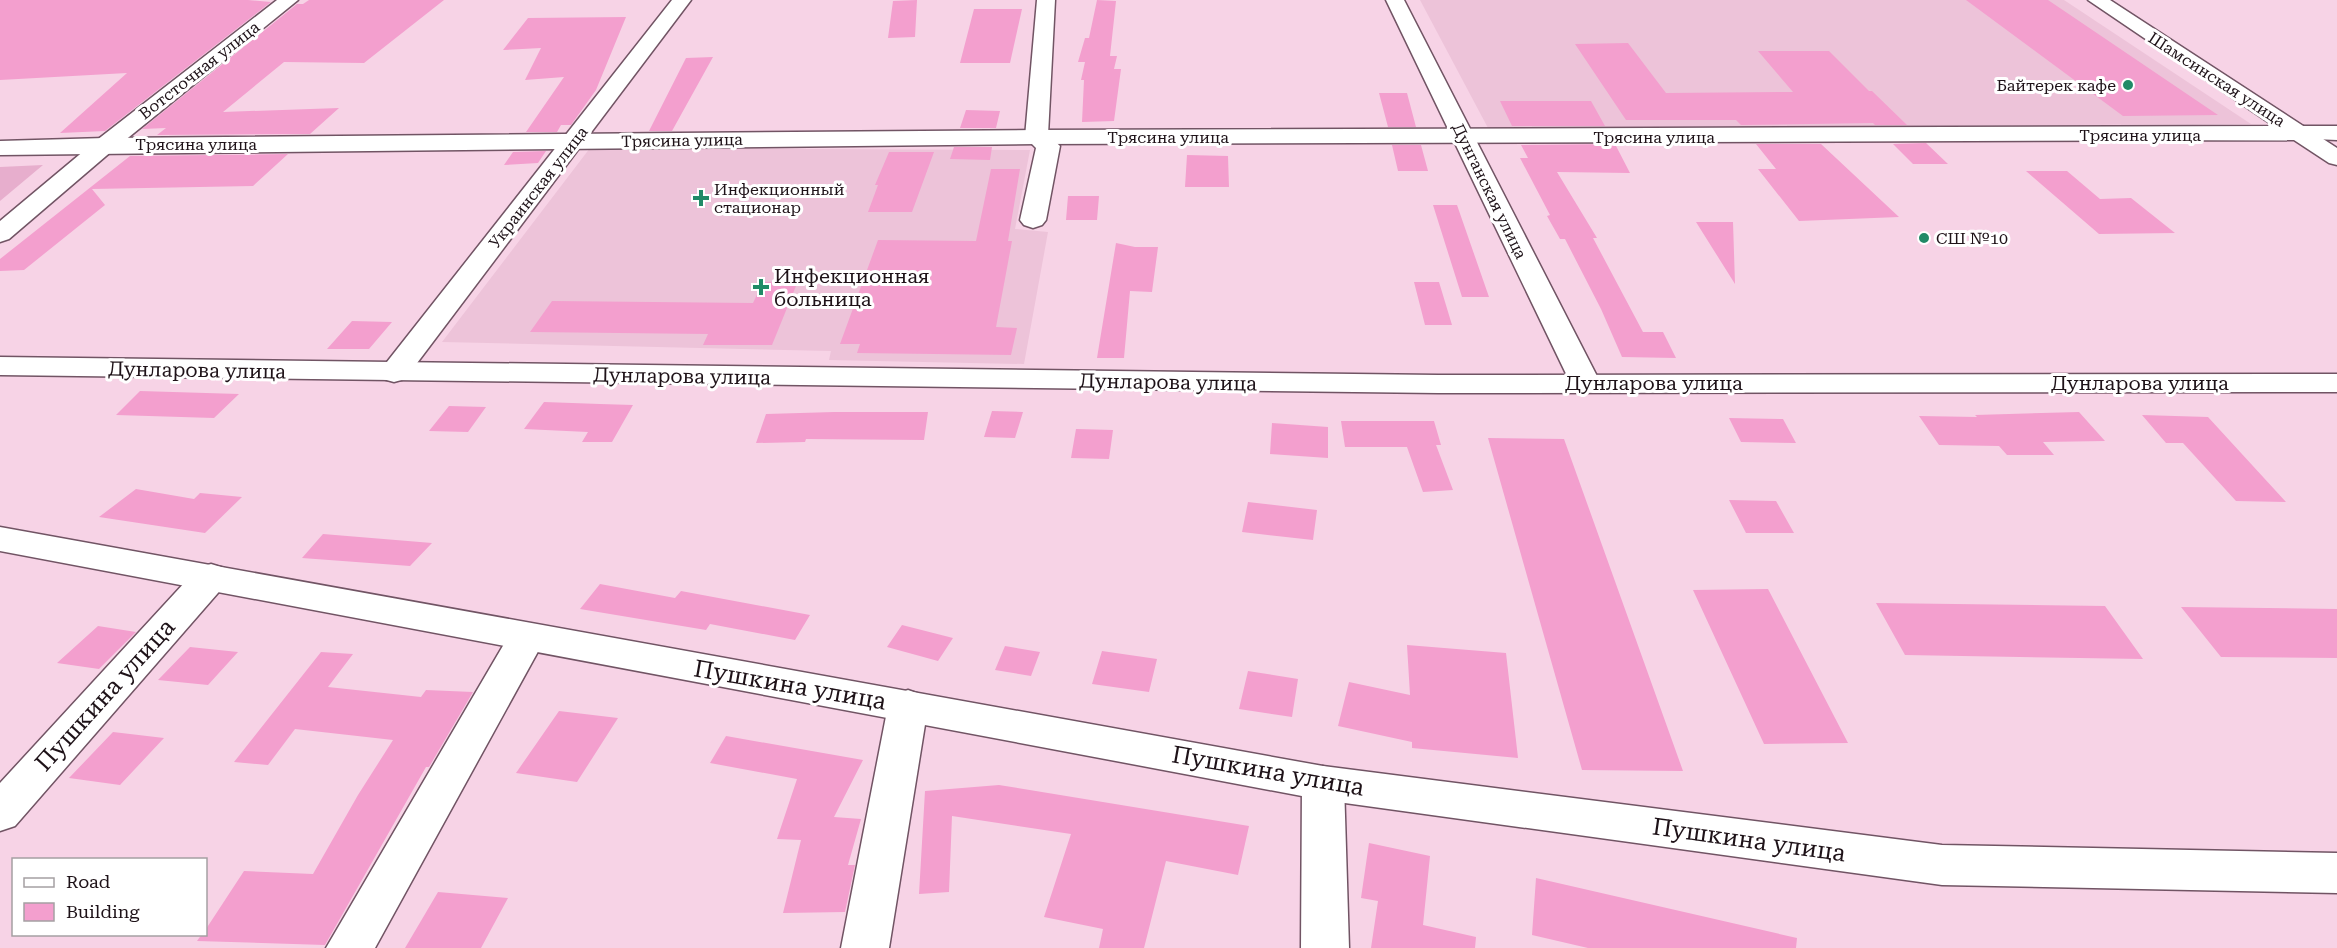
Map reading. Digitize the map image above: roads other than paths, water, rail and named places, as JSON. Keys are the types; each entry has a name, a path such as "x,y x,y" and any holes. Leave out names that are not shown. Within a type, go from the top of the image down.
{"street":[{"name":"Вотсточная улица","path":"0,234 105,145 289,0"},
{"name":"Украинская улица","path":"394,373 682,0"},
{"path":"1033,220 1048,146 1036,137 1046,0"},
{"name":"Дунганская улица","path":"1395,0 1585,382"},
{"name":"Шамсинская улица","path":"2097,0 2337,158"},
{"name":"Трясина улица","path":"0,148 105,145 1036,137 2337,134"},
{"name":"Дунларова улица","path":"0,366 394,373 1438,384 1585,382 2337,383"},
{"name":"Пушкина улица","path":"0,539 1323,783 1941,865 2337,873"},
{"name":"Пушкина улица","path":"0,813 211,577"},
{"path":"350,948 527,637"},
{"path":"865,948 908,706"},
{"path":"1323,783 1325,948"}],"place":[{"name":"Байтерек кафе","path":"2128,85"},
{"name":"Инфекционный стационар","path":"701,198"},
{"name":"СШ №10","path":"1924,238"},
{"name":"Инфекционная больница","path":"761,287"}]}
